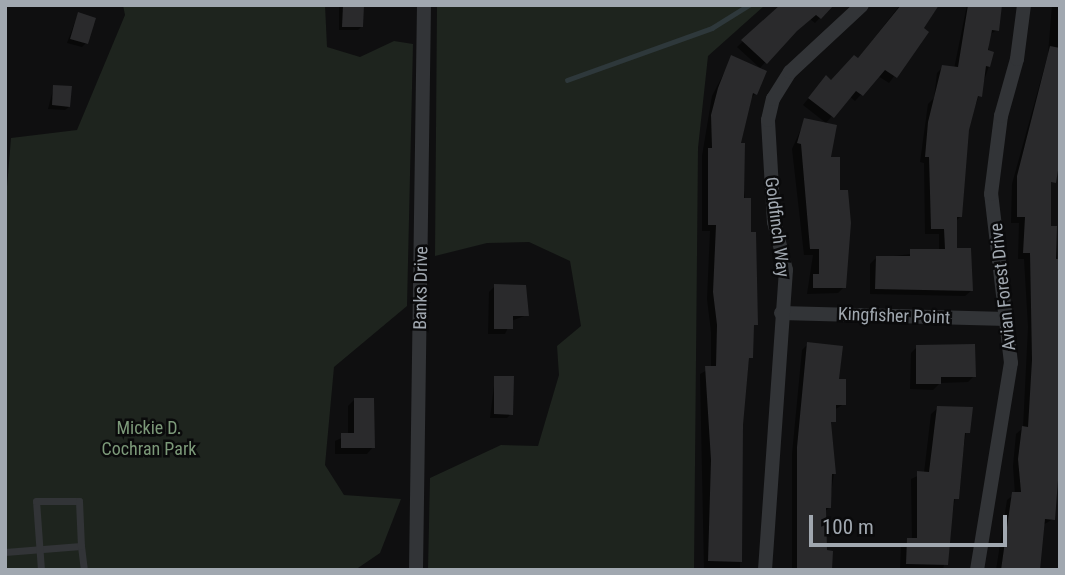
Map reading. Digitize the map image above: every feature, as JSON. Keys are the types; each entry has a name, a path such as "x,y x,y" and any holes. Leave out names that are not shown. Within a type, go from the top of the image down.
{"street":[{"name":"Banks Drive","path":"416,570 424,5"},
{"name":"Goldfinch Way","path":"765,570 786,270 774,222 769,157 773,99 790,72 862,5"},
{"name":"Avian Forest Drive","path":"977,570 1011,363 991,194 1001,116 1017,59 1024,5"},
{"name":"Kingfisher Point","path":"782,313 1007,319"}],"lane":[{"path":"41,570 36,501 79,501 83,570"},
{"path":"5,552 81,546"}],"green space":[{"name":"Mickie D. Cochran Park","path":"123,5 325,5 327,47 360,57 394,41 413,44 407,306 334,367 325,465 344,495 401,499 380,553 355,570 5,570 5,211 11,138 77,130 125,15"},
{"path":"437,5 765,5 708,56 698,148 694,570 428,570 430,478 501,445 538,446 559,375 557,346 581,326 570,261 529,242 487,243 435,256"}],"building":[{"path":"343,5 364,5 363,27 342,27"},
{"path":"780,5 834,5 821,19 816,15 797,31 767,64 741,40"},
{"path":"901,5 939,5 924,28 929,32 897,78 885,70 863,96 856,91 834,118 808,98 826,75 831,80 854,55 858,58"},
{"path":"968,5 1002,5 999,31 992,30 988,50 994,52 990,67 986,66 982,97 978,96 969,130 962,217 957,217 957,248 971,248 973,291 875,289 876,256 910,256 910,249 945,249 944,229 931,229 929,157 925,157 928,122 942,65 958,67"},
{"path":"78,12 96,18 88,44 70,39"},
{"path":"1050,46 1060,48 1060,158 1056,183 1051,182 1051,226 1057,226 1056,259 1060,259 1060,454 1055,520 1045,519 1040,570 1001,570 1012,492 1021,492 1018,459 1022,426 1028,427 1032,360 1030,253 1023,253 1025,217 1017,217 1017,176"},
{"path":"731,55 767,71 757,95 753,93 741,143 745,143 744,198 751,198 751,232 756,232 758,325 754,325 753,358 749,358 743,425 742,562 708,561 711,460 705,366 716,366 717,325 713,292 716,225 708,225 708,148 712,148 711,115"},
{"path":"53,85 72,86 70,107 52,105"},
{"path":"804,118 837,125 831,157 840,157 840,190 848,190 851,223 846,288 813,288 813,274 819,274 819,249 810,249 801,144 797,143"},
{"path":"494,284 526,285 529,316 513,316 513,329 494,329"},
{"path":"807,342 843,346 839,379 846,379 846,405 836,405 836,422 831,422 836,474 832,474 831,508 826,508 827,550 833,551 832,570 797,570 797,447"},
{"path":"975,344 976,377 941,377 941,384 916,384 916,345"},
{"path":"494,376 514,376 513,415 494,414"},
{"path":"354,398 374,398 375,448 341,448 341,433 354,433"},
{"path":"937,406 973,407 970,433 965,433 959,499 954,499 948,565 906,564 907,538 917,538 917,471 929,472"}],"waterway":[{"path":"567,80 712,28 749,5"}]}
